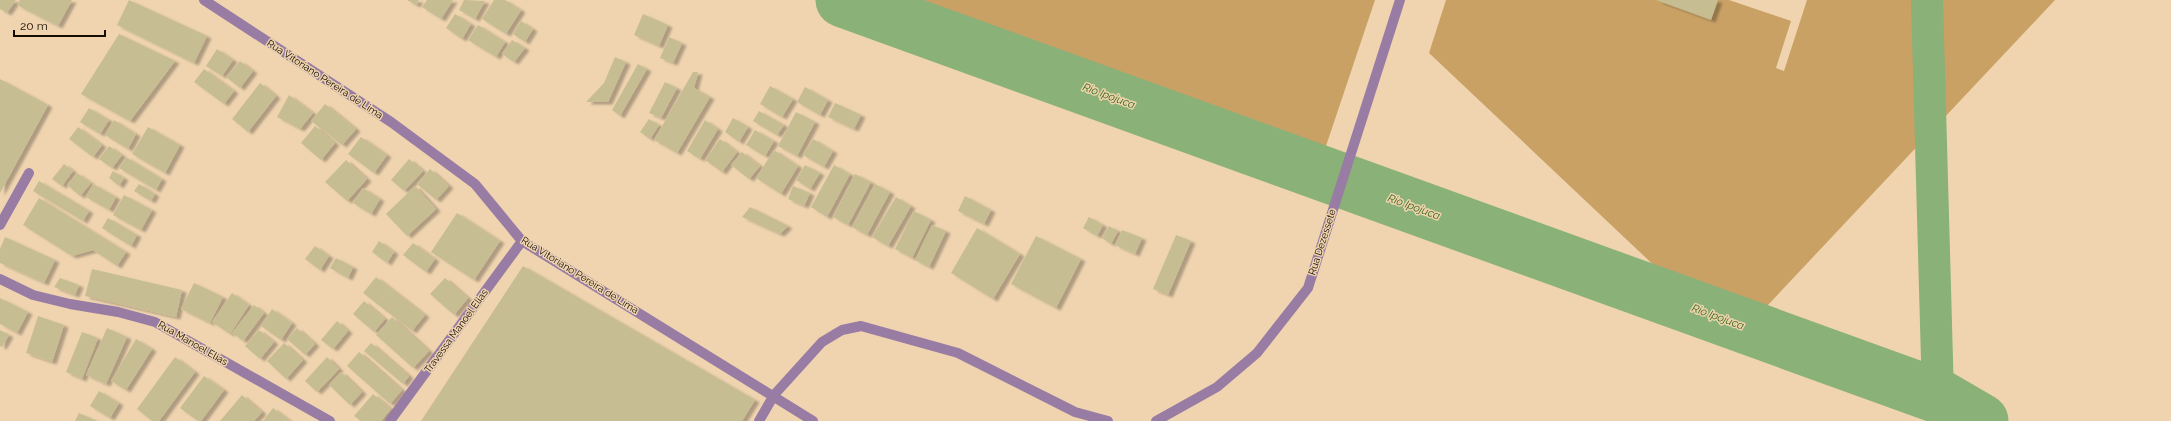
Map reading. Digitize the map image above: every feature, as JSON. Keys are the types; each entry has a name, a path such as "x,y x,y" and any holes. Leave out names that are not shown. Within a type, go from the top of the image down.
{"street":[{"name":"Rua Vitoriano Pereira de Lima","path":"204,0 391,122 476,184 522,241 774,395 813,421"},
{"name":"Rua Dezessete","path":"1156,421 1218,387 1257,353 1308,288 1400,0"},
{"path":"0,225 29,173"},
{"name":"Travessa Manoel Elias","path":"390,421 522,241"},
{"name":"Rua Manoel Elias","path":"0,279 33,295 70,304 118,312 155,322 330,421"},
{"path":"759,421 774,395 822,342 842,330 862,326 958,353 1075,416 1108,421"}],"shaded area":[{"path":"861,0 1375,0 1326,146 1302,166 958,42"},
{"path":"1446,0 1729,0 1791,21 1776,68 1784,71 1807,0 2055,0 1734,341 1429,53"}],"building":[{"path":"0,0 16,0 7,13 0,9"},
{"path":"20,0 72,0 58,26 17,5"},
{"path":"129,0 207,36 194,63 117,25"},
{"path":"407,0 419,0 416,5"},
{"path":"427,0 453,0 441,19 422,7"},
{"path":"464,0 485,1 475,19 459,10"},
{"path":"494,0 505,0 521,10 506,34 482,19"},
{"path":"1656,0 1718,0 1711,20"},
{"path":"455,14 471,24 462,39 446,28"},
{"path":"643,14 668,25 659,46 634,35"},
{"path":"521,21 533,29 525,42 513,34"},
{"path":"478,25 505,42 496,57 468,40"},
{"path":"119,34 175,61 130,121 81,94"},
{"path":"669,37 682,43 673,63 660,58"},
{"path":"512,40 525,48 514,62 502,54"},
{"path":"217,49 233,60 222,76 206,66"},
{"path":"615,57 626,62 608,102 586,102 604,83"},
{"path":"240,61 253,71 240,88 226,77"},
{"path":"638,64 647,69 620,116 612,110"},
{"path":"204,69 234,91 224,104 194,82"},
{"path":"693,72 698,72 694,88 710,97 677,153 654,140"},
{"path":"0,79 48,105 0,193"},
{"path":"665,82 677,88 661,118 649,113"},
{"path":"260,83 276,96 248,132 232,119"},
{"path":"770,86 793,99 782,117 760,104"},
{"path":"805,87 828,100 820,115 797,102"},
{"path":"289,95 313,113 300,129 277,117"},
{"path":"835,103 861,115 854,129 828,117"},
{"path":"325,104 356,129 342,145 311,121"},
{"path":"89,108 109,120 100,134 80,122"},
{"path":"759,111 784,125 777,135 753,121"},
{"path":"796,112 815,122 797,156 778,146"},
{"path":"733,118 748,127 739,142 725,132"},
{"path":"649,119 659,125 650,139 640,132"},
{"path":"114,120 136,134 128,149 105,135"},
{"path":"705,120 718,129 700,159 687,151"},
{"path":"315,126 335,143 321,160 301,143"},
{"path":"78,127 102,145 93,157 69,139"},
{"path":"148,127 180,145 165,173 132,154"},
{"path":"755,130 774,141 765,156 746,145"},
{"path":"361,137 387,155 374,173 348,154"},
{"path":"720,139 737,152 722,172 705,160"},
{"path":"813,139 833,151 824,167 803,155"},
{"path":"109,146 122,155 112,168 99,159"},
{"path":"774,150 798,166 781,194 756,178"},
{"path":"742,152 760,166 749,179 731,165"},
{"path":"126,157 162,179 156,190 119,168"},
{"path":"409,159 423,171 404,191 391,180"},
{"path":"346,160 367,179 347,201 325,182"},
{"path":"64,164 73,171 62,186 52,179"},
{"path":"805,165 820,173 810,189 796,180"},
{"path":"834,165 850,174 827,217 811,207"},
{"path":"430,169 449,186 436,200 417,184"},
{"path":"113,171 124,178 119,186 109,178"},
{"path":"77,173 91,183 80,196 67,185"},
{"path":"855,174 871,182 848,225 833,217"},
{"path":"39,181 89,211 83,221 33,191"},
{"path":"93,184 116,197 109,210 86,197"},
{"path":"139,184 155,194 151,201 134,191"},
{"path":"875,184 890,192 867,235 852,227"},
{"path":"415,186 436,209 407,236 386,214"},
{"path":"793,186 810,193 804,206 788,199"},
{"path":"363,188 380,199 371,214 353,203"},
{"path":"124,195 152,210 141,230 113,215"},
{"path":"965,196 991,210 984,224 958,211"},
{"path":"896,197 911,206 888,246 872,237"},
{"path":"39,198 126,252 117,266 93,250 72,256 23,225"},
{"path":"750,207 788,226 780,234 742,217"},
{"path":"914,211 931,220 912,258 895,249"},
{"path":"457,213 500,241 474,280 431,252"},
{"path":"1089,217 1103,225 1097,236 1083,228"},
{"path":"108,218 137,235 131,246 102,228"},
{"path":"932,225 946,231 929,267 915,260"},
{"path":"1109,226 1118,231 1111,244 1102,238"},
{"path":"977,228 1020,254 993,299 951,273"},
{"path":"1122,230 1142,238 1135,254 1115,245"},
{"path":"1176,235 1191,241 1168,295 1153,289"},
{"path":"1036,236 1081,259 1056,308 1011,284"},
{"path":"5,237 55,260 44,283 0,263 0,249"},
{"path":"379,241 394,252 387,263 372,252"},
{"path":"413,243 435,259 426,272 403,255"},
{"path":"315,246 329,256 320,270 305,259"},
{"path":"336,258 353,267 348,278 330,268"},
{"path":"523,266 755,400 742,421 421,421"},
{"path":"92,269 182,290 176,317 85,296"},
{"path":"376,277 425,315 412,331 363,293"},
{"path":"60,278 79,285 75,295 54,287"},
{"path":"445,278 468,298 454,315 430,294"},
{"path":"194,283 223,297 210,323 181,309"},
{"path":"232,293 249,305 230,334 212,322"},
{"path":"0,298 28,312 17,333 0,324"},
{"path":"364,301 385,319 374,332 353,314"},
{"path":"254,305 264,313 243,341 232,333"},
{"path":"272,309 292,323 281,340 261,326"},
{"path":"38,316 64,325 52,362 26,353"},
{"path":"392,317 429,351 413,368 376,335"},
{"path":"337,321 348,331 333,349 321,340"},
{"path":"107,328 127,337 106,384 86,375"},
{"path":"297,328 315,344 305,355 287,339"},
{"path":"0,330 9,335 2,347 0,346"},
{"path":"259,330 274,342 260,359 245,346"},
{"path":"82,332 98,338 82,379 66,372"},
{"path":"136,339 152,349 126,390 111,381"},
{"path":"284,343 303,360 286,379 267,361"},
{"path":"371,343 409,376 403,384 364,351"},
{"path":"359,352 402,390 390,404 347,366"},
{"path":"175,357 195,372 159,421 152,421 137,409"},
{"path":"327,357 339,369 317,392 305,381"},
{"path":"341,372 362,392 350,405 329,385"},
{"path":"204,376 224,390 201,421 198,421 180,408"},
{"path":"99,391 119,403 110,418 90,406"},
{"path":"373,394 391,409 381,421 361,421 354,416"},
{"path":"242,395 262,412 254,421 220,421"},
{"path":"273,408 290,421 263,421"},
{"path":"79,413 97,421 75,421"}],"waterway":[{"name":"Rio Ipojuca","path":"843,0 1938,396 1981,421"},
{"path":"1927,0 1938,396"}]}
